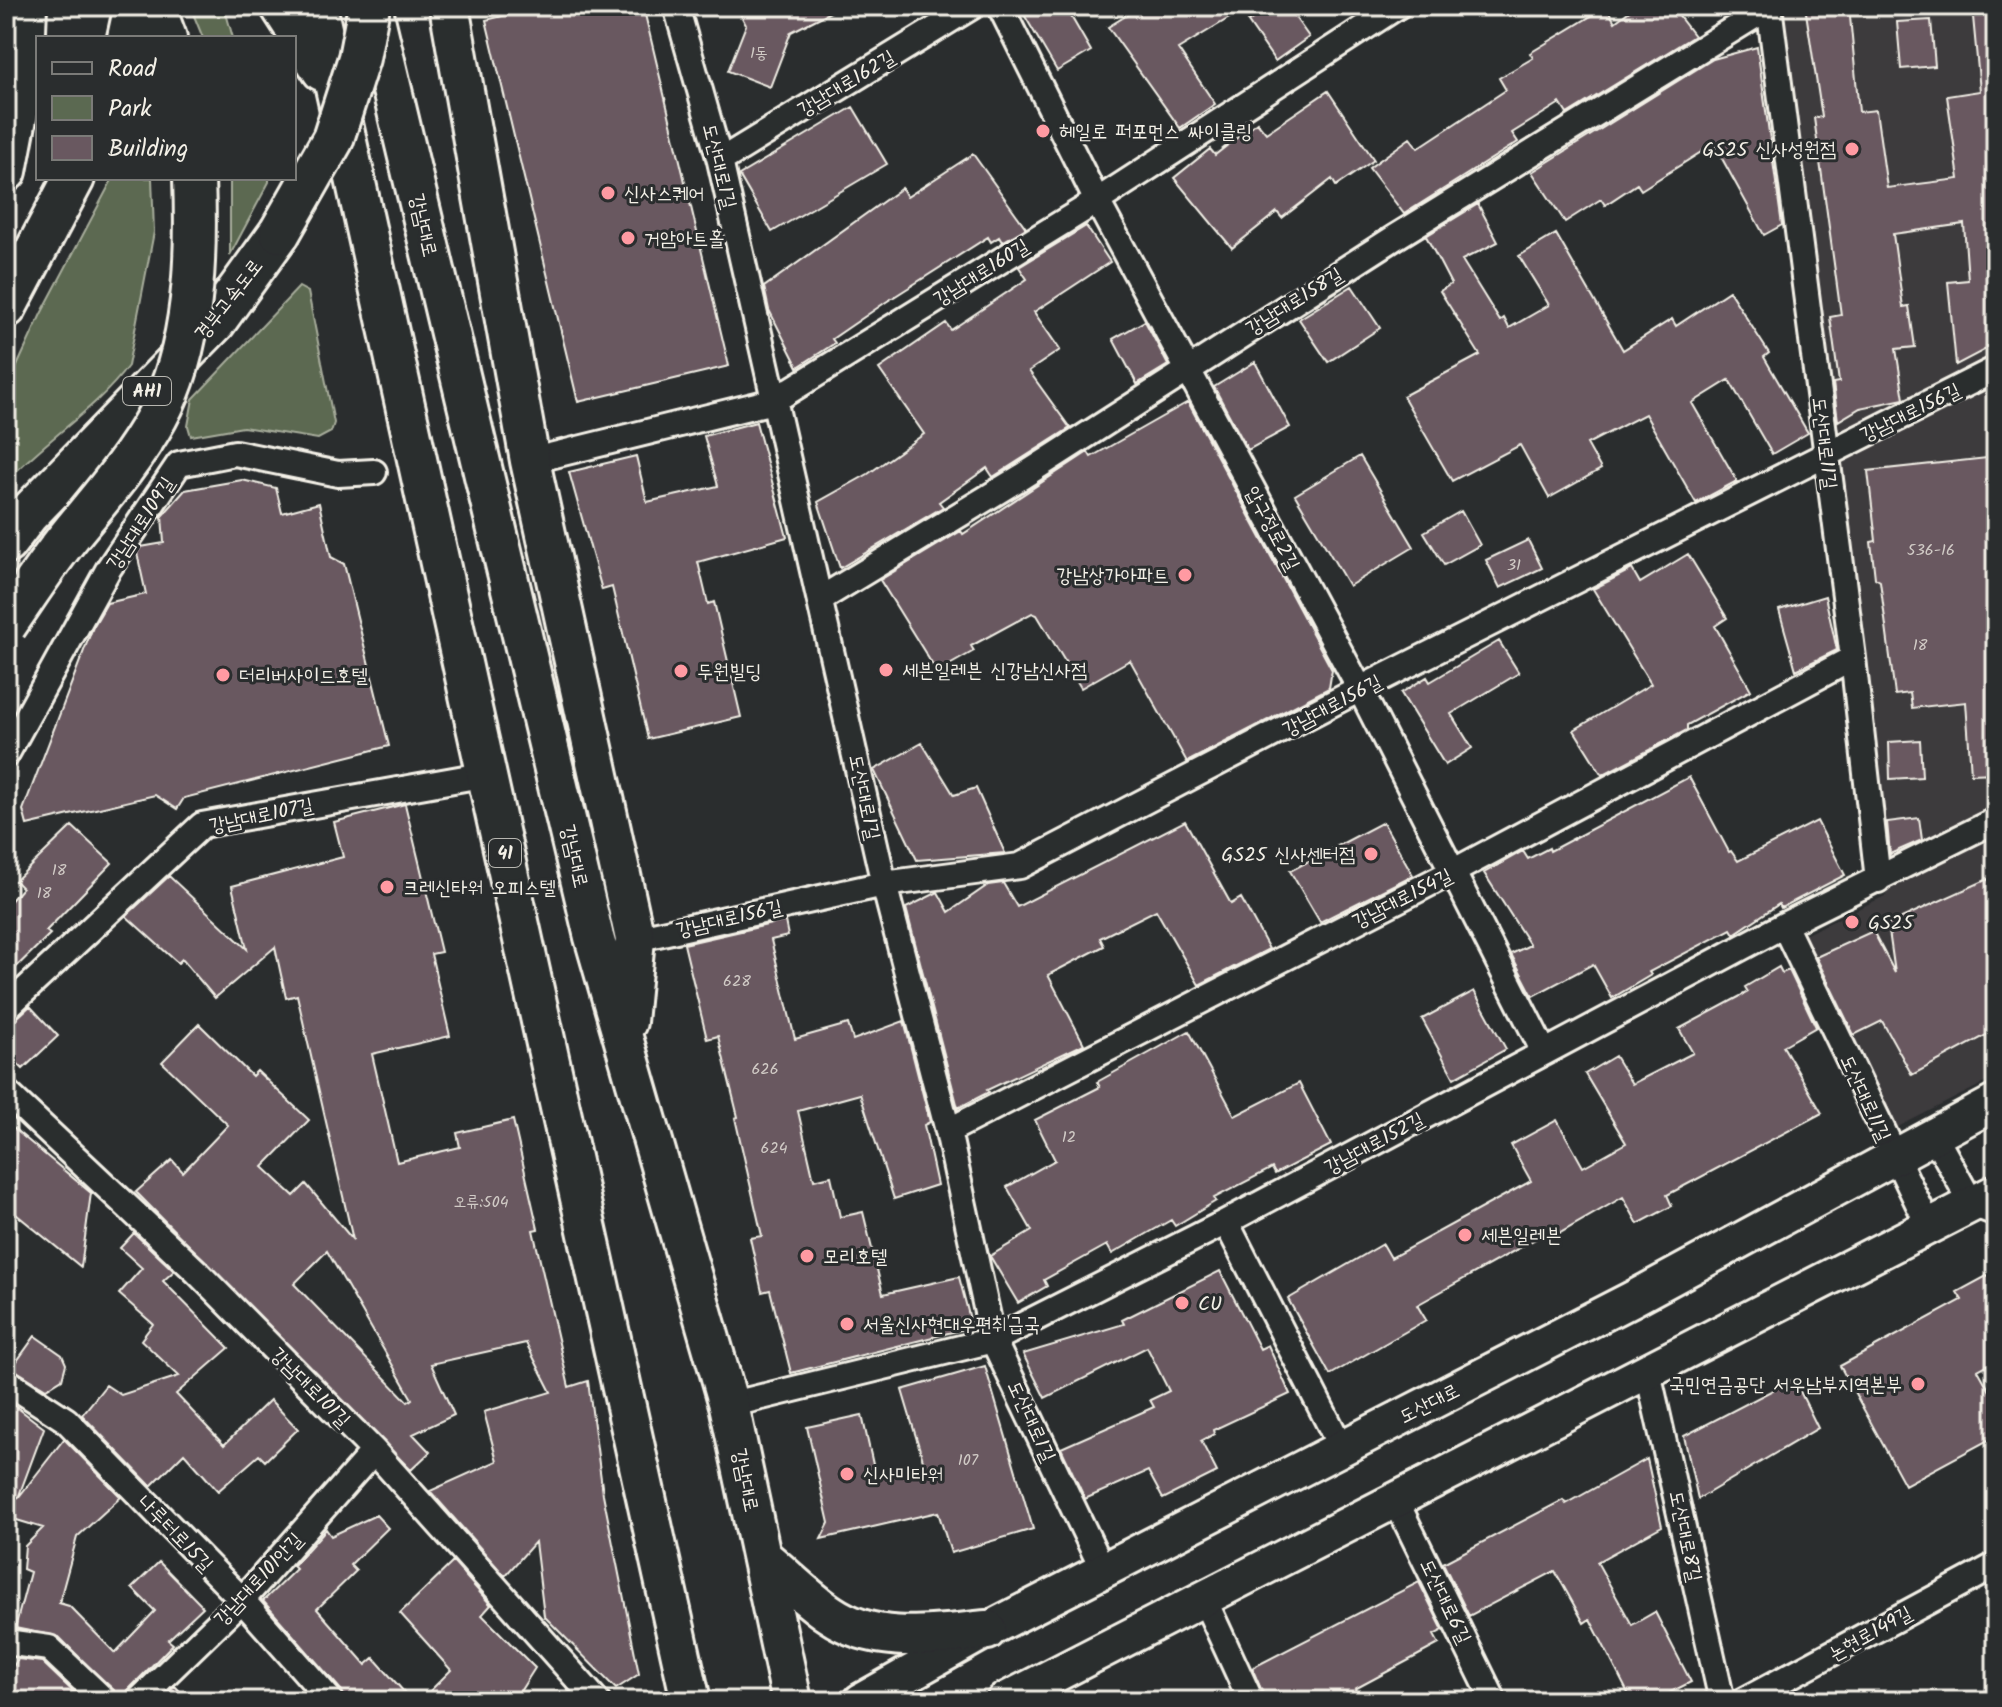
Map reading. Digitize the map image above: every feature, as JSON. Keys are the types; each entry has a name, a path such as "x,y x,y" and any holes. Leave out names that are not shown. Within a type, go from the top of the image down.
{"highway":[{"path":"6,171 23,81 26,6"},
{"path":"128,36 135,6"},
{"path":"154,6 165,36"},
{"name":"경부고속도로","path":"6,543 28,514 215,322 280,232 333,139 359,58 370,6"},
{"path":"6,307 73,180"},
{"path":"6,625 68,537 118,479 158,415 185,340 196,225 194,180"}],"main road":[{"path":"280,6 336,95"},
{"name":"41","path":"317,6 691,1701"},
{"name":"강남대로","path":"370,6 594,937 729,1405 792,1701"},
{"path":"449,6 530,461 635,939 625,1045"},
{"name":"도산대로","path":"861,1701 987,1630 1342,1449 1996,1102"},
{"path":"1004,1701 1929,1226 1988,1203"},
{"path":"763,1558 831,1615 860,1629 910,1637 987,1630"}],"street":[{"name":"도산대로1길","path":"676,6 720,161 773,401 822,598 884,884 948,1131 993,1340 1103,1570"},
{"name":"강남대로162길","path":"720,161 973,6"},
{"name":"압구정로2길","path":"1000,6 1097,201 1360,689 1544,1052"},
{"name":"강남대로160길","path":"530,461 773,401 1097,201 1398,6"},
{"name":"강남대로158길","path":"822,598 1023,476 1186,369 1769,6"},
{"name":"도산대로11길","path":"1769,6 1853,658 1878,880"},
{"name":"강남대로156길","path":"635,939 884,884 1020,866 1360,689 1996,369"},
{"name":"강남대로109길","path":"6,755 109,568 179,464 235,453 338,474 374,472"},
{"name":"강남대로154길","path":"948,1131 1454,871 1853,658"},
{"name":"강남대로107길","path":"6,1008 202,825 487,774"},
{"name":"강남대로152길","path":"729,1405 993,1340 1226,1222 1784,925 1996,820"},
{"name":"도산대로11길","path":"1784,925 1929,1226"},
{"name":"강남대로101길","path":"6,1092 197,1272 374,1451 597,1701"},
{"path":"1934,1135 1988,1203"},
{"path":"1226,1222 1342,1449"},
{"name":"도산대로8길","path":"1648,1372 1722,1701"},
{"name":"나루터로15길","path":"6,1381 66,1420 242,1600 331,1701"},
{"name":"강남대로101안길","path":"138,1701 242,1600 374,1451"},
{"name":"도산대로6길","path":"1396,1501 1494,1701"},
{"name":"논현로149길","path":"1743,1701 1996,1565"},
{"path":"1204,1599 1251,1701"},
{"path":"6,1642 49,1648 105,1701"}],"shaded area":[{"path":"1778,6 1996,6 1996,1077 1890,1131 1798,938 1887,895"}],"green space":[{"path":"190,6 224,6 232,36 202,36"},
{"path":"112,180 152,180 154,232 128,366 86,411 6,482 6,390 41,314"},
{"path":"230,180 269,180 269,182 230,255"},
{"path":"299,287 308,292 334,423 331,432 318,439 243,427 191,436 188,426 193,399"}],"building":[{"name":"신사스퀘어","path":"544,6 643,6 729,366 578,402 486,20"},
{"path":"736,6 842,6 791,32 770,87 728,71 746,25"},
{"path":"1019,6 1065,6 1091,51 1057,71"},
{"path":"1142,6 1249,6 1178,49 1215,104 1180,128 1108,27"},
{"path":"1271,6 1287,6 1309,37 1275,61 1248,22"},
{"path":"1636,6 1671,6 1694,36 1567,114 1560,103 1512,133 1518,142 1404,214 1369,168 1410,138 1418,148 1506,90 1499,78 1533,58 1530,53 1606,7 1615,22"},
{"path":"1805,6 1849,6 1859,112 1876,110 1887,188 1959,179 1947,96 1980,91 1972,6 1996,6 1996,344 1956,365 1948,282 1968,280 1964,224 1893,234 1903,307 1909,306 1915,347 1896,349 1904,399 1860,408 1838,421 1833,383 1839,382 1830,317 1841,315 1814,118 1822,117"},
{"path":"1931,20 1935,66 1901,69 1897,22"},
{"path":"1757,47 1782,225 1764,235 1714,144 1641,190 1637,184 1605,205 1601,199 1565,222 1532,172 1713,59"},
{"path":"1328,91 1374,160 1336,186 1332,179 1282,218 1277,212 1232,248 1174,178 1210,149 1215,155 1257,122 1266,133"},
{"path":"853,107 887,164 772,232 739,175"},
{"path":"973,154 1026,228 1002,242 999,237 991,242 988,237 886,302 832,339 835,343 798,367 769,310 764,287 902,188 907,197"},
{"path":"1478,204 1498,242 1462,260 1500,321 1504,318 1509,328 1549,305 1519,256 1556,234 1623,350 1672,319 1676,326 1729,291 1769,353 1764,357 1808,433 1772,454 1729,380 1692,403 1737,481 1696,503 1645,414 1587,444 1601,469 1549,498 1520,445 1452,481 1403,396 1480,355 1440,291 1451,284 1426,236"},
{"path":"1086,226 1110,262 1034,312 1060,350 1029,371 1070,428 993,477 987,468 939,502 943,507 840,568 818,502 868,474 924,434 879,369 946,323 951,330 1027,279 1019,267"},
{"path":"1352,286 1380,328 1328,362 1299,319"},
{"path":"1145,321 1168,365 1137,384 1113,339"},
{"path":"1255,362 1290,427 1248,450 1214,387"},
{"name":"강남상가아파트","path":"1188,402 1332,670 1329,688 1187,762 1130,660 1081,688 1037,615 1032,613 971,646 974,651 937,672 880,580 961,531 963,534 1088,452 1091,457"},
{"path":"756,422 787,537 698,562 708,604 714,602 741,717 648,739 612,587 602,590 569,472 636,456 647,502 718,486 704,436"},
{"path":"1360,456 1414,547 1349,586 1295,495"},
{"path":"1996,457 1996,773 1971,774 1966,702 1912,708 1910,693 1895,695 1880,581 1875,578 1871,542 1876,541 1868,471"},
{"name":"더리버사이드호텔","path":"242,480 276,488 282,513 319,503 331,557 344,564 389,746 184,798 177,809 155,795 27,825 23,810 93,627 107,603 146,594 137,553 141,547 164,543 162,516 185,490"},
{"path":"1461,511 1480,545 1444,565 1424,532"},
{"path":"1528,540 1542,568 1500,588 1486,560"},
{"path":"1688,554 1727,618 1715,626 1751,690 1687,725 1687,730 1602,775 1574,730 1651,684 1593,589 1632,569 1640,583"},
{"path":"1825,596 1837,650 1796,670 1779,610"},
{"path":"1499,641 1519,673 1451,714 1472,748 1445,765 1401,693 1427,677 1430,682"},
{"path":"1920,740 1922,777 1890,779 1889,742"},
{"path":"922,743 954,795 976,788 1005,853 917,860 874,770"},
{"path":"1689,777 1729,852 1738,861 1817,821 1845,875 1781,908 1779,904 1734,934 1731,929 1649,972 1651,975 1612,998 1593,964 1533,996 1511,954 1530,945 1484,873 1523,851 1528,859 1549,848 1550,851"},
{"path":"405,804 441,952 431,954 450,1036 372,1054 397,1162 460,1147 457,1133 513,1120 538,1229 533,1230 569,1387 588,1381 603,1494 639,1674 616,1689 544,1616 535,1542 505,1576 430,1491 497,1461 484,1412 551,1392 526,1343 431,1364 454,1415 413,1434 430,1452 411,1470 136,1192 172,1160 183,1172 228,1125 162,1062 199,1024 252,1076 257,1071 309,1120 263,1167 294,1196 306,1184 353,1240 297,995 286,998 275,947 215,998 182,959 178,963 126,916 169,876 247,949 232,886 343,857 334,822","holes":["327,1251 412,1399 408,1402 294,1284"]},
{"path":"1919,818 1922,840 1890,854 1887,822"},
{"path":"1185,821 1231,904 1241,898 1269,949 1199,985 1156,910 1100,938 1104,946 1048,975 1084,1044 987,1090 989,1092 958,1108 906,908 938,892 949,912 988,885 1003,883 1017,907"},
{"path":"1383,822 1413,875 1320,922 1290,871"},
{"path":"72,826 112,863 46,931 50,934 6,977 6,906 22,888 15,881"},
{"path":"1988,879 1996,896 1996,1030 1912,1075 1882,1021 1854,1035 1816,957 1873,931 1895,973 1888,924"},
{"path":"785,921 788,936 771,940 795,1039 848,1024 853,1040 904,1021 930,1122 924,1125 937,1185 894,1199 860,1094 798,1111 814,1180 831,1176 840,1217 863,1212 883,1294 959,1277 972,1327 791,1373 770,1290 762,1292 750,1238 762,1236 718,1036 707,1039 684,944"},
{"path":"1779,967 1782,973 1789,970 1816,1027 1783,1046 1822,1113 1667,1195 1672,1206 1638,1224 1623,1197 1560,1233 1557,1227 1417,1305 1426,1320 1330,1375 1288,1299 1383,1244 1391,1258 1531,1181 1511,1145 1557,1120 1583,1167 1626,1143 1585,1074 1615,1056 1632,1084 1693,1053 1679,1029 1748,992 1745,987"},
{"path":"1474,991 1506,1049 1454,1078 1422,1019"},
{"path":"30,1006 58,1036 23,1069 6,1052 6,1023 16,1019"},
{"path":"1189,1031 1235,1116 1299,1083 1331,1145 1275,1174 1272,1168 1214,1198 1216,1201 1175,1226 1171,1220 1112,1254 1107,1245 1044,1280 1047,1286 1018,1303 990,1256 1032,1231 1007,1187 1055,1160 1035,1120 1100,1087 1097,1082"},
{"path":"6,1122 91,1193 81,1267 6,1206"},
{"path":"134,1233 174,1271 163,1281 229,1348 176,1394 224,1445 270,1400 298,1429 265,1461 259,1455 218,1491 184,1453 151,1486 82,1415 106,1385 121,1395 179,1376 141,1340 153,1324 119,1294 142,1268 120,1248"},
{"path":"1220,1271 1260,1349 1268,1345 1290,1394 1213,1430 1214,1434 1201,1441 1217,1472 1163,1499 1148,1471 1085,1499 1061,1448 1154,1407 1150,1400 1169,1391 1147,1347 1045,1398 1023,1354 1124,1324 1122,1320"},
{"name":"국민연금공단 서우남부지역본부","path":"1996,1271 1996,1360 1978,1370 1996,1402 1996,1436 1905,1485 1840,1366 1962,1300 1957,1292"},
{"path":"35,1336 62,1355 66,1364 62,1379 46,1389 12,1368"},
{"path":"985,1366 1033,1529 951,1553 938,1512 821,1539 829,1523 807,1427 862,1415 876,1478 925,1467 902,1390"},
{"path":"1794,1379 1818,1428 1698,1499 1684,1436"},
{"path":"6,1399 44,1428 18,1498 64,1439 121,1497 77,1537 59,1603 69,1606 115,1653 155,1611 132,1588 159,1562 203,1607 168,1640 173,1644 128,1690 123,1701 59,1637 15,1628 30,1572 23,1569 25,1546 43,1528 10,1518 6,1524"},
{"path":"1647,1459 1662,1526 1597,1562 1632,1625 1655,1612 1691,1682 1653,1701 1632,1701 1590,1619 1584,1623 1555,1571 1469,1616 1443,1563 1563,1500 1566,1504"},
{"path":"376,1515 388,1528 350,1565 356,1571 317,1609 366,1665 374,1658 412,1701 346,1701 342,1691 263,1601 296,1569 293,1566 326,1529 331,1536"},
{"path":"453,1562 491,1605 482,1615 535,1668 514,1701 420,1701 451,1670 400,1613"},
{"path":"1419,1582 1443,1630 1434,1635 1439,1644 1355,1689 1361,1701 1266,1701 1252,1668"},
{"path":"18,1659 42,1662 83,1701 6,1701 6,1677"},
{"path":"175,1686 189,1701 160,1701"}],"place":[{"name":"헤일로 퍼포먼스 싸이클링","path":"1043,131"},
{"name":"GS25 신사성원점","path":"1852,149"},
{"name":"신사스퀘어","path":"608,193"},
{"name":"거암아트홀","path":"628,238"},
{"name":"강남상가아파트","path":"1185,575"},
{"name":"세븐일레븐 신강남신사점","path":"886,670"},
{"name":"두원빌딩","path":"681,671"},
{"name":"더리버사이드호텔","path":"223,675"},
{"name":"GS25 신사센터점","path":"1371,854"},
{"name":"크레신타워 오피스텔","path":"387,887"},
{"name":"GS25","path":"1852,922"},
{"name":"세븐일레븐","path":"1465,1235"},
{"name":"모리호텔","path":"807,1256"},
{"name":"CU","path":"1182,1303"},
{"name":"서울신사현대우편취급국","path":"847,1324"},
{"name":"국민연금공단 서우남부지역본부","path":"1918,1384"},
{"name":"신사미타워","path":"847,1474"}]}
